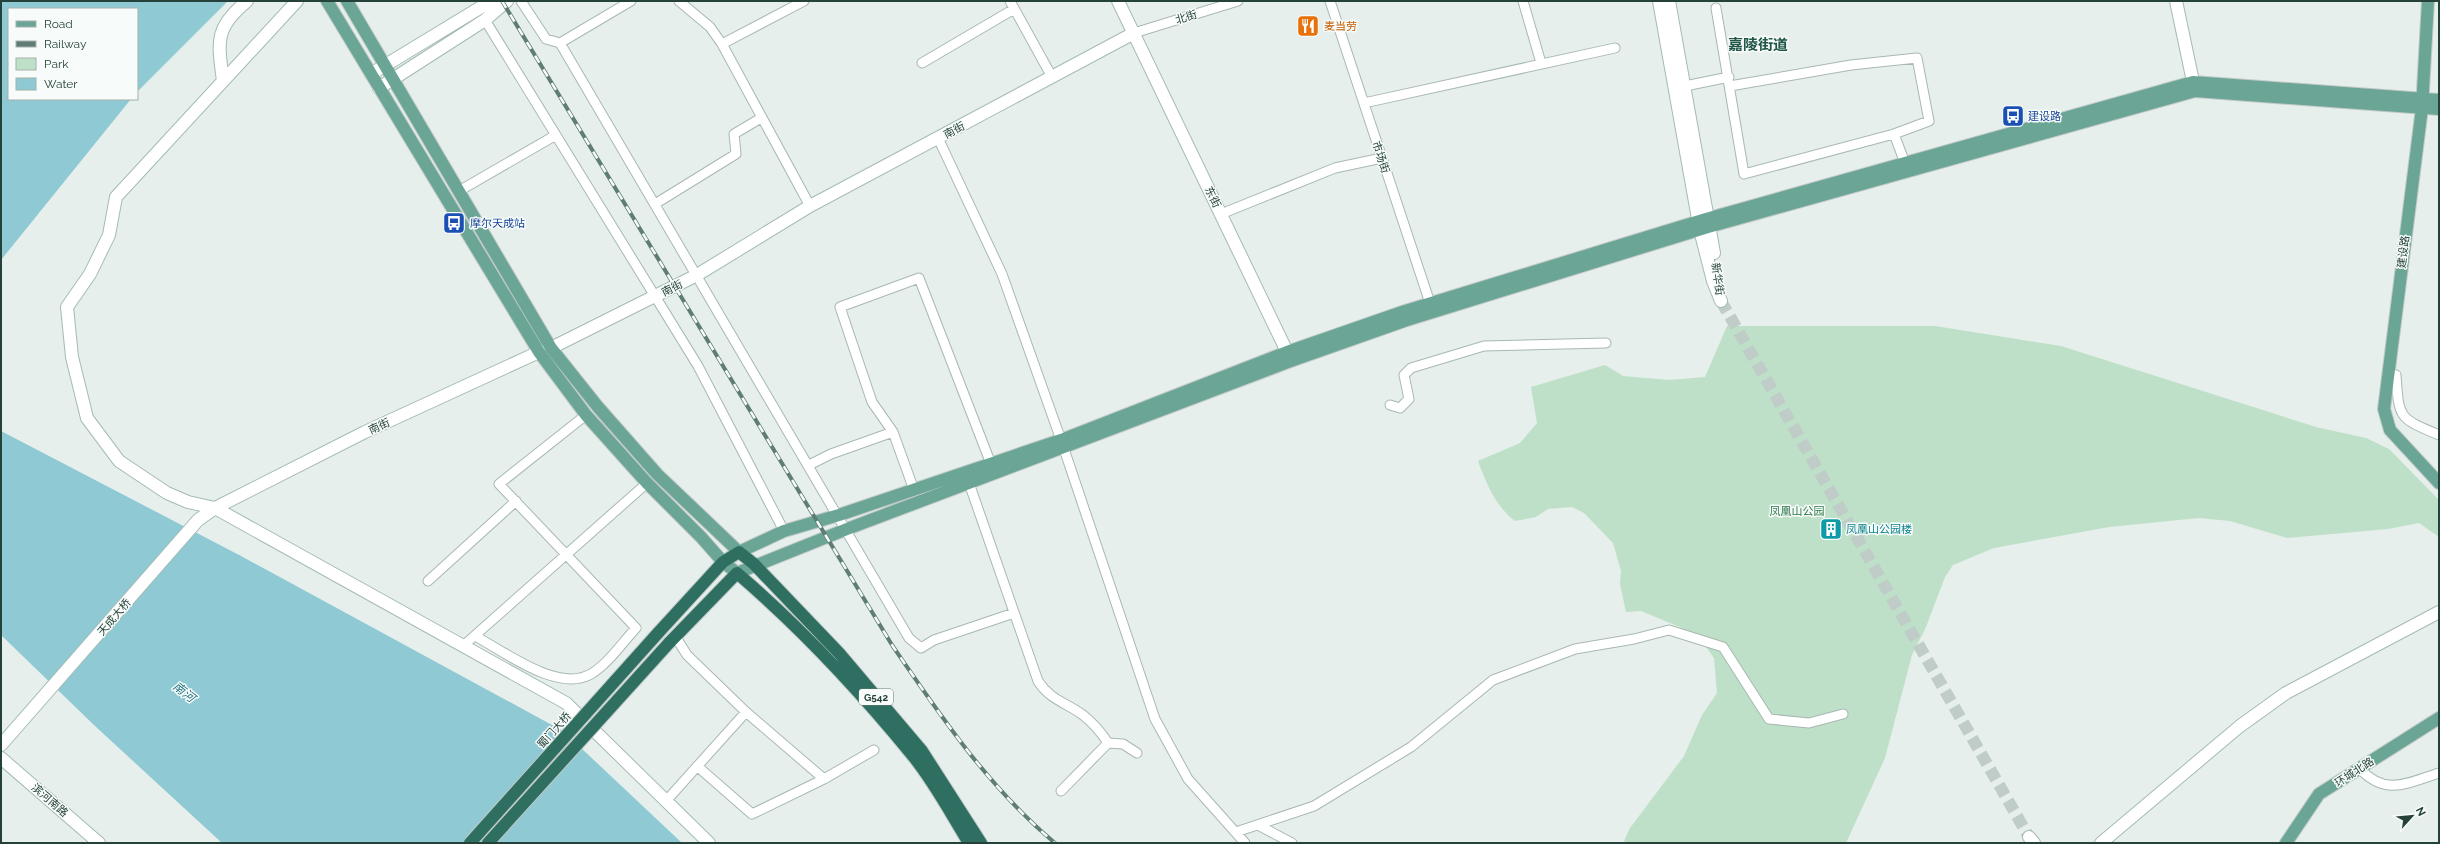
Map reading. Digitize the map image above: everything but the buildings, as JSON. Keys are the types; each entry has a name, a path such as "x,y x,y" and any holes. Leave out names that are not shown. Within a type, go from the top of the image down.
{"highway":[{"name":"蜀门大桥","path":"470,843 722,562 739,552"},
{"name":"G542","path":"739,552 754,564 839,653 922,751 981,843"},
{"name":"G542","path":"737,573 771,602 837,669 914,757 969,843"},
{"path":"488,843 672,640 737,573"}],"main road":[{"path":"327,1 539,352 586,415 647,483 701,537 722,562 737,573 754,564 969,483 1063,444 1289,356 1431,308 1905,163 2194,86 2422,104 2439,109"},
{"path":"347,1 552,348 598,406 657,474 739,552 784,531 839,515 991,464 1063,444"},
{"name":"建设路","path":"2428,1 2422,104 2387,375 2384,409 2390,430 2439,483"},
{"path":"1704,224 2194,86"},
{"path":"2422,104 2439,100"},
{"name":"环城北路","path":"2286,843 2319,794 2439,718"}],"street":[{"path":"223,81 218,47 221,32 228,18 247,1"},
{"path":"297,1 116,197 110,235 90,274 67,307 72,357 87,418 119,461 167,493 188,502 215,508 566,702 709,843"},
{"path":"371,74 491,1"},
{"path":"379,88 485,20 507,1"},
{"path":"521,1 546,39 560,43 839,515 899,625 909,638 921,648 934,640 1014,613"},
{"path":"560,43 631,1"},
{"path":"679,1 710,27 722,44 810,206"},
{"path":"722,44 804,1"},
{"name":"东街","path":"1118,1 1289,356"},
{"name":"北街","path":"1134,33 1238,1"},
{"name":"市场街","path":"1330,1 1431,308"},
{"path":"1524,1 1541,64"},
{"path":"1659,1 1704,224"},
{"path":"1669,1 1685,86 1704,224"},
{"path":"2176,1 2194,86"},
{"path":"922,63 1012,5 1052,77"},
{"path":"1685,86 1729,82 1851,65 1917,58 1930,121 1894,134 1744,174 1729,82 1716,8"},
{"path":"485,20 654,297 698,366 784,531"},
{"name":"南街","path":"198,520 215,508 365,432 539,352 552,348 697,275 810,206 1134,33"},
{"path":"1364,103 1615,48"},
{"path":"655,204 736,154 734,134 761,118"},
{"path":"1894,134 1905,163"},
{"path":"459,191 556,135"},
{"path":"938,138 1002,274 1063,444 1155,719 1188,778 1245,843"},
{"path":"1221,214 1335,168 1382,158"},
{"path":"914,490 893,432 872,402 840,307 919,278 991,464"},
{"path":"1390,405 1400,408 1409,399 1404,375 1411,368 1477,348 1484,346 1606,343"},
{"path":"2387,375 2396,375 2398,405 2404,418 2439,434"},
{"path":"475,636 554,678 574,680 586,677 597,670 636,628 499,484 586,415"},
{"path":"809,464 831,454 893,432"},
{"path":"463,646 647,483"},
{"path":"969,483 1035,674 1043,688 1053,698 1082,715 1098,728 1108,743"},
{"path":"428,581 516,501"},
{"name":"天成大桥","path":"1,745 30,714 198,520"},
{"path":"2101,843 2240,726 2286,693 2439,612"},
{"path":"1236,832 1314,806 1411,747 1493,680 1575,649 1634,639 1669,630 1723,647 1769,719 1809,723 1843,714"},
{"path":"672,640 746,712 824,779"},
{"path":"666,801 746,712"},
{"path":"1108,743 1123,744 1138,753"},
{"path":"1061,792 1108,743"},
{"path":"697,766 752,814 824,779 874,750"},
{"name":"滨河南路","path":"1,758 99,843"},
{"path":"2359,768 2370,780 2384,785 2398,786 2439,773"},
{"path":"1258,825 1292,843"}],"green space":[{"name":"凤凰山公园","path":"1727,326 1935,326 2061,346 2316,427 2366,438 2389,449 2439,500 2439,537 2419,523 2388,529 2287,538 2230,521 2199,518 2109,527 1994,548 1953,565 1945,577 1926,627 1912,655 1885,758 1846,843 1626,843 1624,841 1630,828 1684,756 1702,715 1717,693 1714,658 1706,647 1682,628 1641,611 1626,612 1620,584 1621,571 1613,543 1584,513 1572,507 1548,509 1536,517 1515,521 1502,509 1492,494 1478,461 1520,443 1537,423 1531,387 1605,365 1623,376 1669,380 1705,377"}],"water":[{"path":"1,1 228,1 138,91 138,8 8,8 8,100 130,100 1,260"},
{"name":"南河","path":"1,431 241,556 563,731 682,843 222,843 95,726 1,635"}],"tunnel":[{"path":"1721,301 2029,837"}],"railway":[{"path":"502,1 892,645 928,698 987,775 1008,799 1055,843"}],"place":[{"name":"麦当劳","path":"1308,26"},
{"name":"建设路","path":"2013,116"},
{"name":"摩尔天成站","path":"454,223"},
{"name":"凤凰山公园楼","path":"1831,529"}],"district":[{"name":"嘉陵街道","path":"1758,45"}]}
